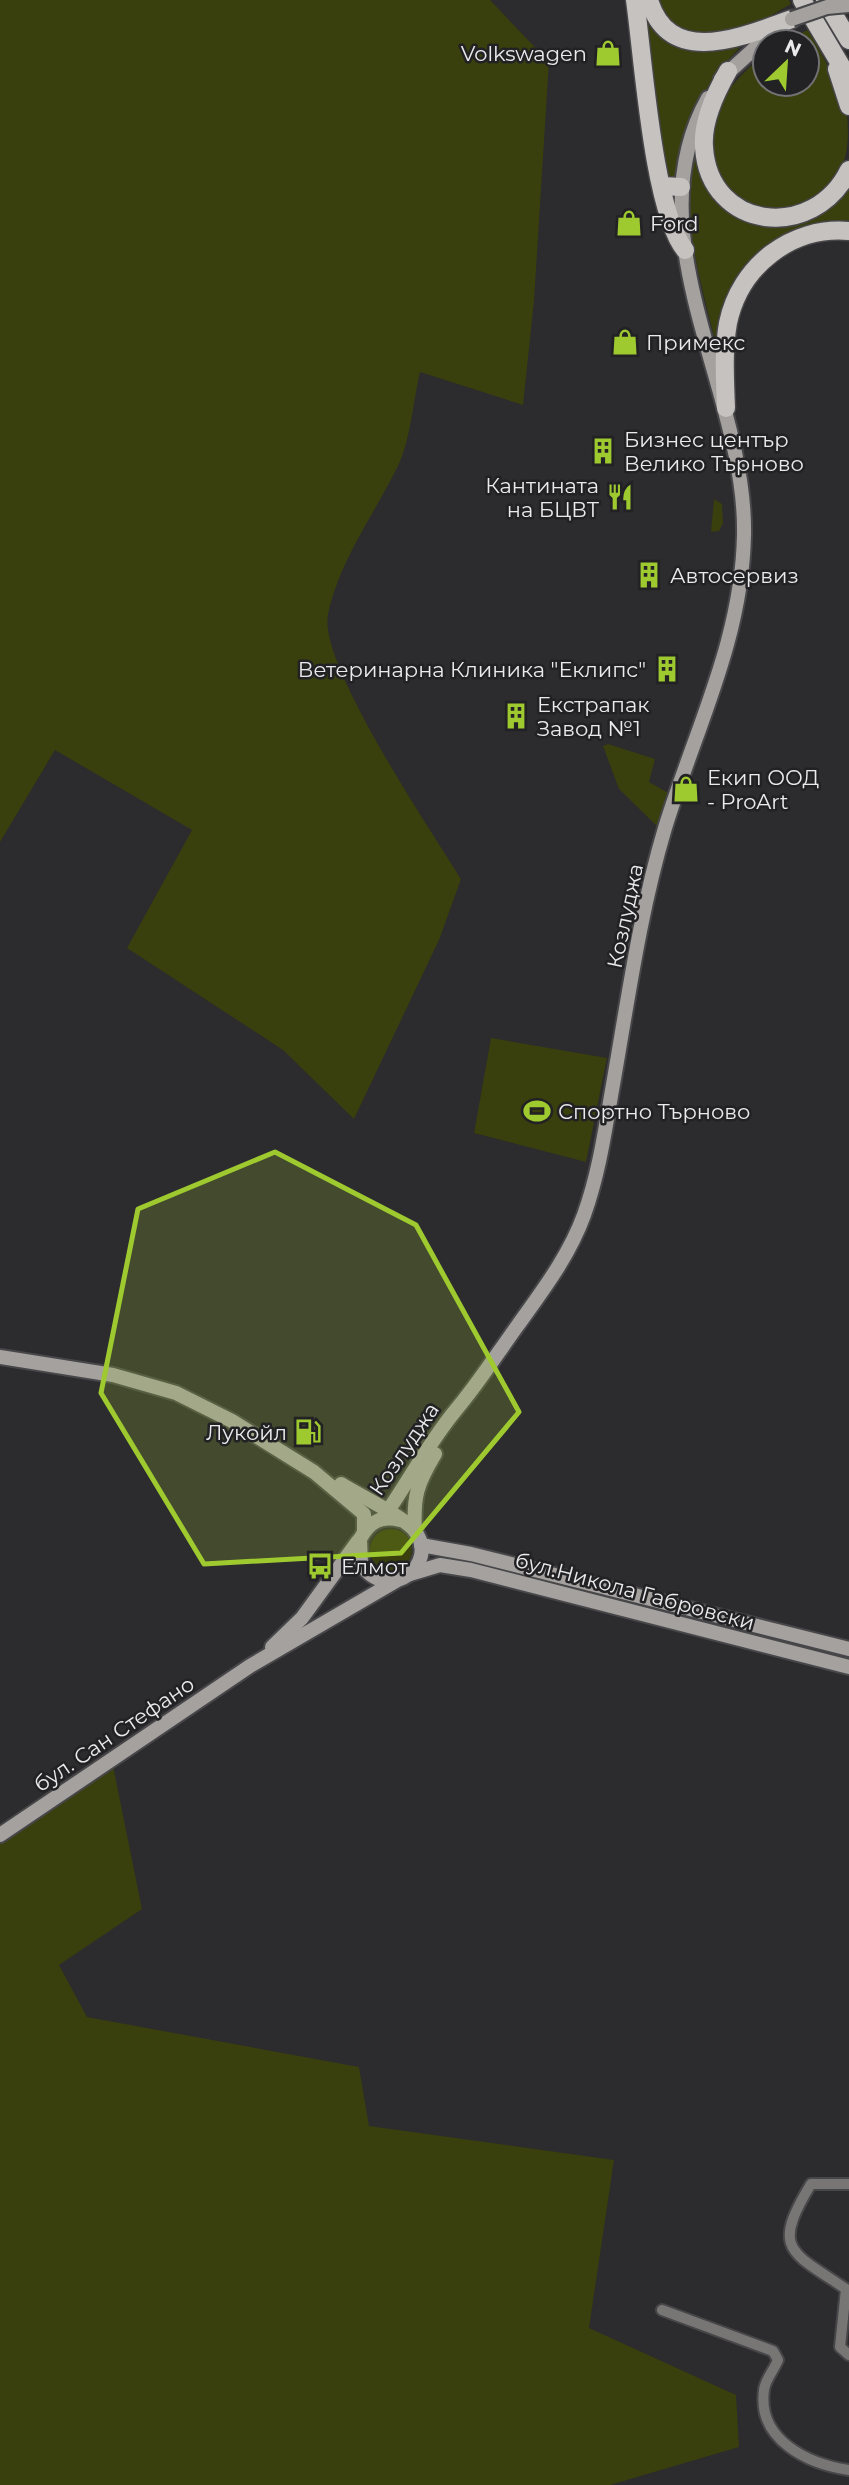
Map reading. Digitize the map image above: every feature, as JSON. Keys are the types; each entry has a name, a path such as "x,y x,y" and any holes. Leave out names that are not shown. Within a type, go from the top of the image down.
{"main road":[{"path":"635,0 662,186 674,233 685,250"},
{"path":"649,0 663,25 696,42 729,41 792,19"},
{"path":"802,0 826,36 849,79"},
{"path":"825,0 847,35"},
{"name":"Козлуджа","path":"390,1517 406,1479 557,1270 580,1224 599,1167 643,919 661,847 716,690 738,599 744,514 739,471 726,408 701,322 685,250 681,187 685,156 696,123 710,94 755,44 792,19 827,7 849,5"},
{"path":"826,36 849,106"},
{"path":"728,71 709,117 704,147 713,180 731,202 765,218 803,215 830,198 849,170"},
{"path":"662,186 681,187"},
{"path":"726,408 727,331 736,297 745,281 763,260 787,243 822,231 849,231"},
{"path":"0,1357 113,1375 176,1393 232,1421 314,1472 341,1484 418,1538 418,1563 410,1574 396,1581 380,1580 366,1571 358,1555 364,1514 314,1472"},
{"name":"Козлуджа","path":"418,1538 413,1501 418,1482 462,1405"},
{"path":"362,1535 390,1517"},
{"name":"бул. Сан Стефано","path":"250,1666 294,1627 362,1535"},
{"name":"бул.Никола Габровски","path":"418,1538 849,1649"},
{"name":"бул.Никола Габровски","path":"410,1574 440,1565 471,1570 849,1667"},
{"name":"бул. Сан Стефано","path":"0,1835 250,1666 396,1581"}],"street":[{"path":"849,2184 811,2184 794,2211 788,2232 795,2255 846,2289 840,2347 849,2355"},
{"path":"662,2309 773,2351 778,2360 764,2387 764,2408 771,2429 798,2456 829,2467 849,2470"}],"highlighted area":[{"path":"275,1152 416,1225 519,1412 401,1553 204,1564 101,1393 138,1209"}],"green space":[{"path":"0,0 490,0 549,62 534,301 523,405 420,372 409,432 398,466 340,576 328,615 330,638 340,670 358,707 461,879 439,940 354,1119 283,1050 127,948 192,830 55,750 0,842"},
{"path":"645,0 660,28 746,41 718,72 697,105 683,141 675,181 667,181 645,38"},
{"path":"655,0 789,0 791,4 751,27 704,38 672,25"},
{"path":"821,53 847,113 848,139 845,156 835,179 822,194 781,212 759,209 744,201 731,191 721,178 714,162 712,128 717,111 731,87 751,66 751,98 821,98"},
{"path":"699,137 709,181 781,224 849,180 849,227 765,252 719,357 699,275 690,220 692,164"},
{"path":"714,499 722,504 723,523 719,531 711,532"},
{"path":"608,744 655,759 649,782 672,795 659,828 619,789 603,746"},
{"name":"Спортно Търново","path":"491,1038 607,1058 586,1162 474,1133"},
{"path":"391,1529 406,1535 412,1550 406,1565 391,1571 376,1565 370,1550 376,1535"},
{"path":"112,1761 142,1909 59,1965 87,2017 359,2067 369,2126 614,2160 589,2328 736,2395 739,2447 610,2485 0,2485 0,1835"}],"place":[{"name":"Volkswagen","path":"608,53"},
{"name":"Ford","path":"629,223"},
{"name":"Примекс","path":"625,342"},
{"name":"Бизнес център Велико Търново","path":"603,451"},
{"name":"Кантината на БЦВТ","path":"620,497"},
{"name":"Автосервиз","path":"649,575"},
{"name":"Ветеринарна Клиника \"Еклипс\"","path":"667,669"},
{"name":"Екстрапак Завод №1","path":"516,716"},
{"name":"Екип ООД - ProArt","path":"686,789"},
{"name":"Спортно Търново","path":"537,1111"},
{"name":"Лукойл","path":"308,1432"},
{"name":"Елмот","path":"320,1566"}]}
